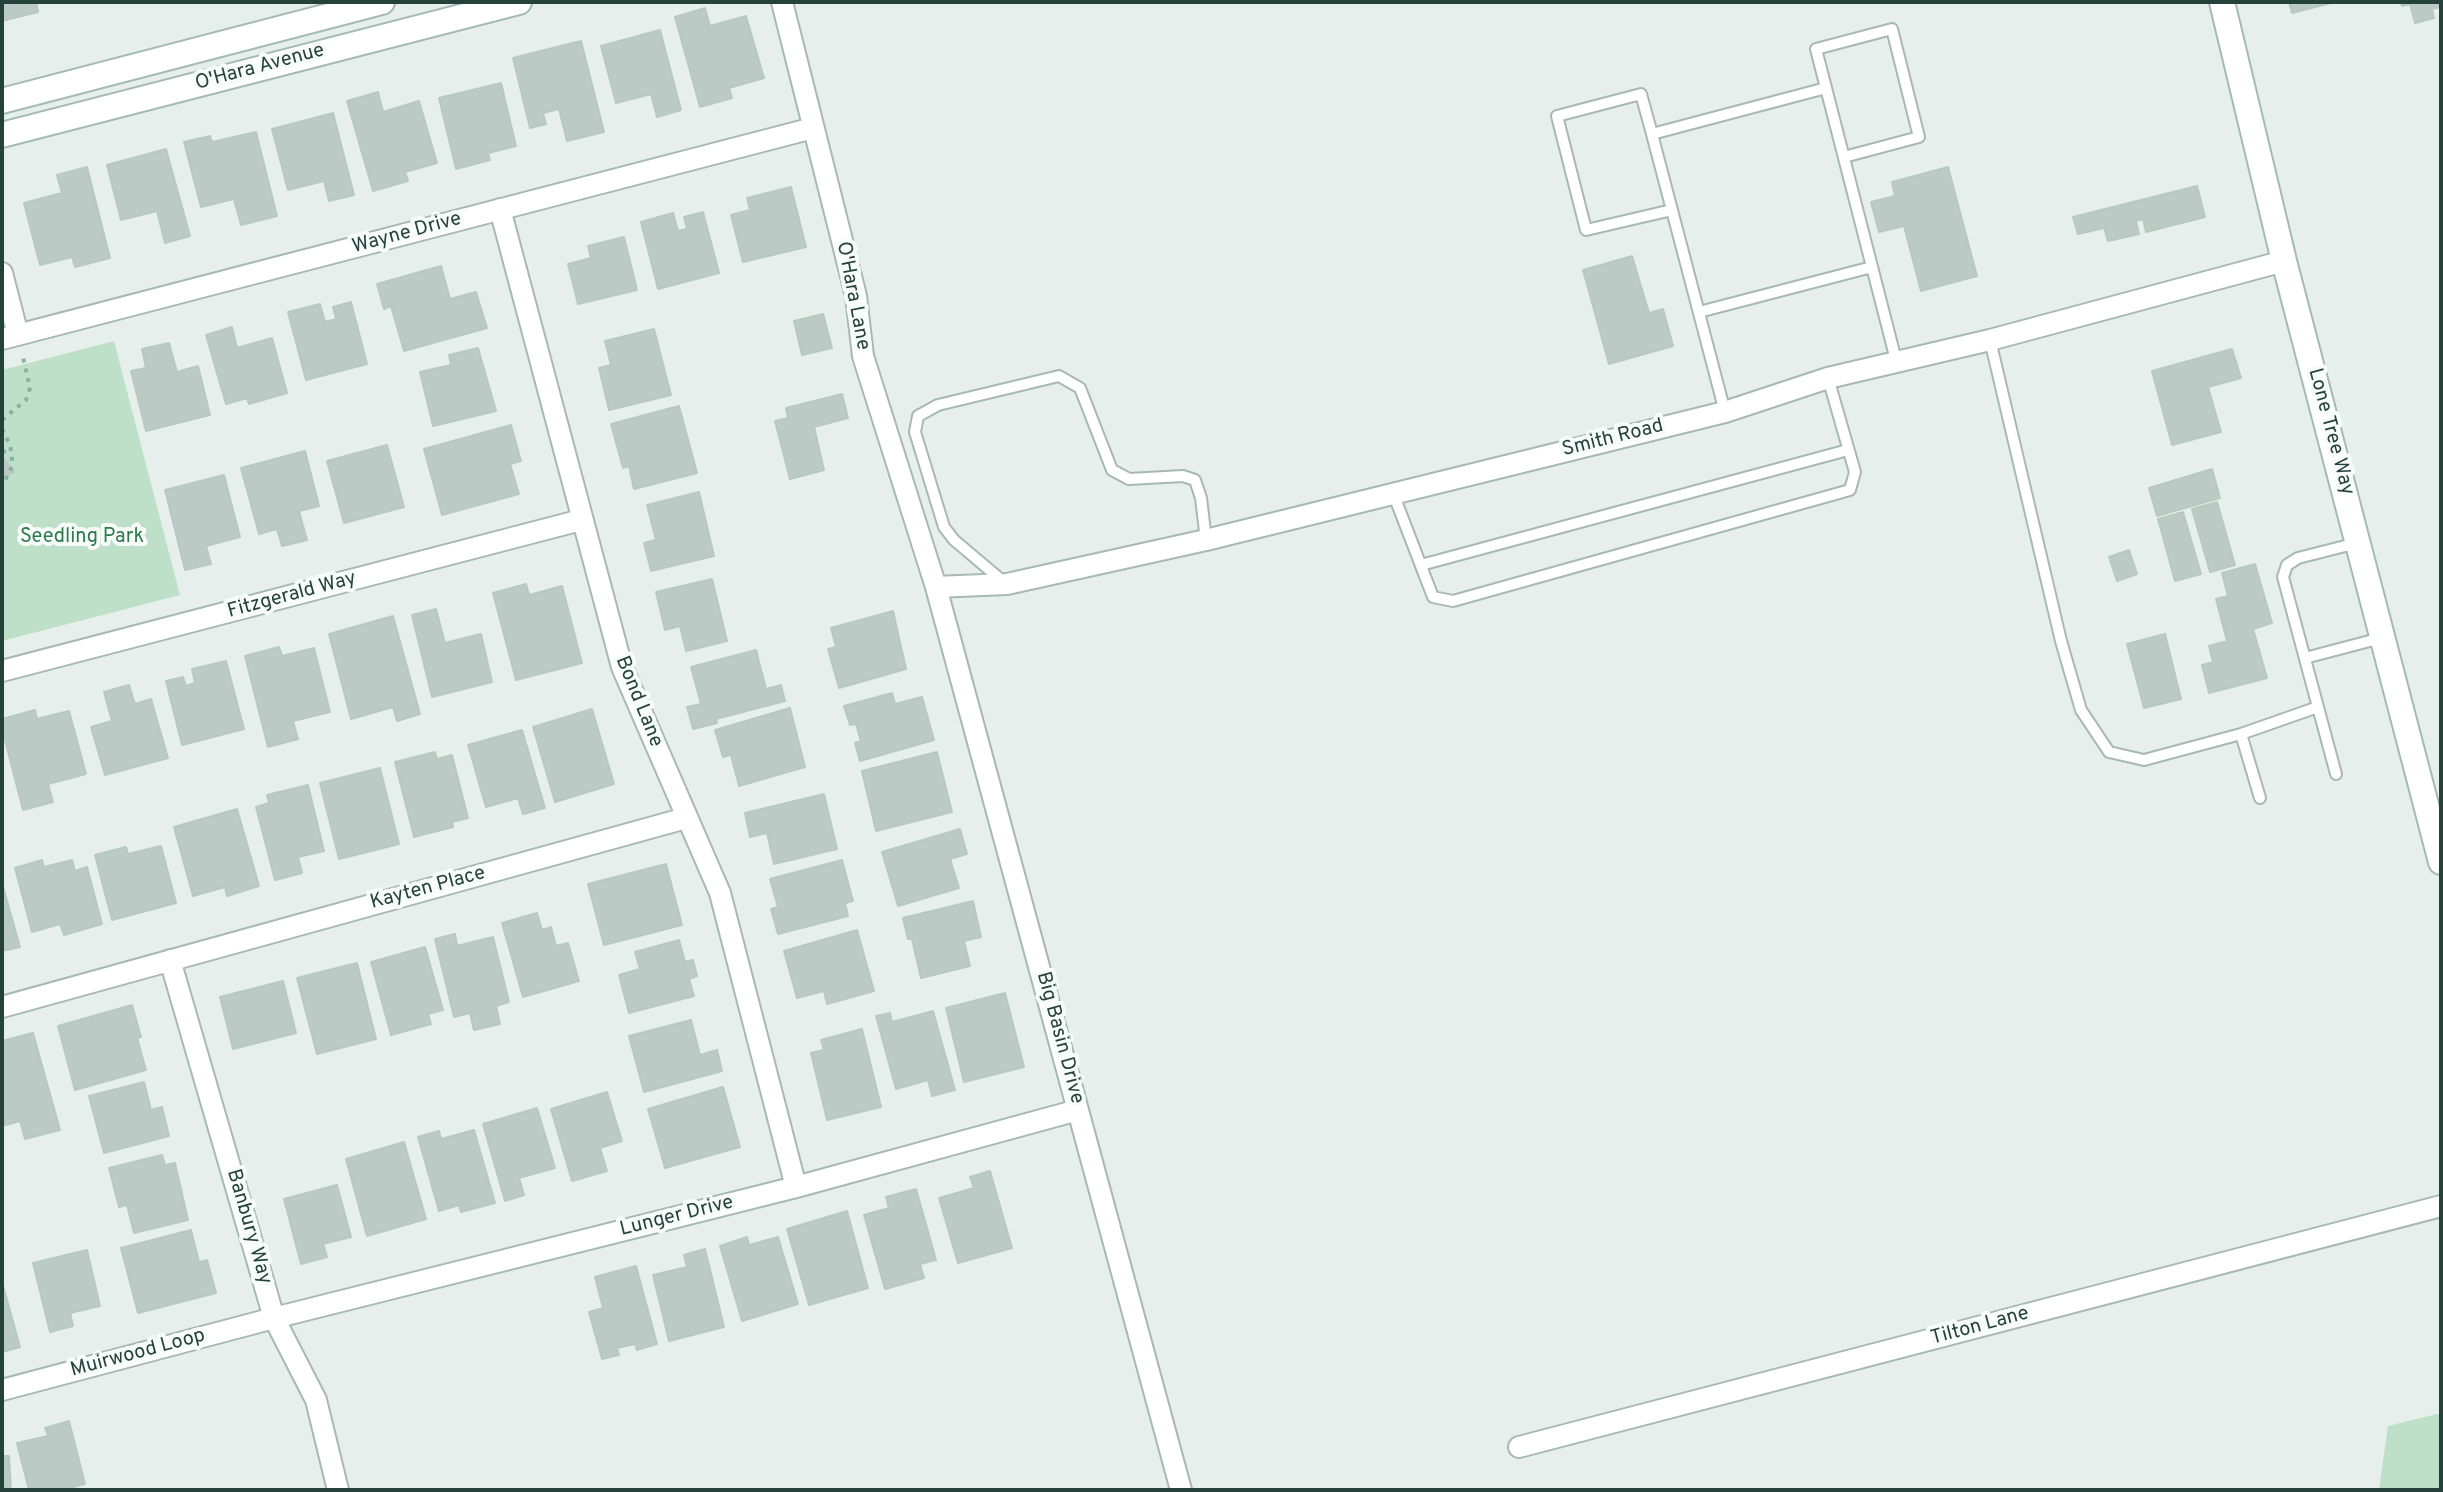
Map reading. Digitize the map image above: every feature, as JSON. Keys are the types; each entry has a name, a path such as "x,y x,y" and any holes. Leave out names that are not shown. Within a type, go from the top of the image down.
{"street":[{"name":"O'Hara Avenue","path":"2,101 382,2"},
{"name":"O'Hara Avenue","path":"2,135 519,2"},
{"name":"O'Hara Lane","path":"782,2 856,296 863,356 936,587"},
{"name":"Lone Tree Way","path":"2222,2 2284,261 2441,862"},
{"name":"Wayne Drive","path":"10,337 813,128"},
{"name":"Bond Lane","path":"500,209 622,667 720,893 796,1187"},
{"name":"Smith Road","path":"936,587 1007,584 1206,540 1725,412 1828,378 1897,364 2284,261"},
{"path":"2,273 10,337"},
{"name":"Fitzgerald Way","path":"2,671 581,520"},
{"name":"Big Basin Drive","path":"936,587 1181,1490"},
{"name":"Kayten Place","path":"170,960 686,818"},
{"path":"2,1007 170,960"},
{"name":"Banbury Way","path":"170,960 274,1318 316,1400 338,1490"},
{"name":"Lunger Drive","path":"274,1318 796,1187 1078,1110"},
{"name":"Tilton Lane","path":"1519,1447 2441,1206"},
{"name":"Muirwood Loop","path":"2,1390 274,1318"}],"lane":[{"path":"1844,157 1919,137 1892,29 1816,49 1897,364"},
{"path":"1652,134 1826,88"},
{"path":"1672,210 1586,230 1557,116 1641,94 1652,134 1699,312 1725,412"},
{"path":"1699,312 1872,267"},
{"path":"1990,340 2061,641 2081,710 2109,752 2144,760 2241,734 2318,707"},
{"path":"1007,584 954,540 944,527 915,432 918,416 938,405 1059,376 1080,388 1112,470 1129,479 1183,476 1195,480 1201,498 1206,540"},
{"path":"1393,493 1433,597 1453,601 1850,490 1855,472 1828,378"},
{"path":"1421,565 1848,450"},
{"path":"2336,774 2284,583 2284,570 2298,558 2359,542"},
{"path":"2305,658 2383,637"},
{"path":"2241,734 2260,798"}],"path":[{"path":"2,420 26,400 30,388 10,337"},
{"path":"2,429 11,449 11,469 2,486"},
{"path":"2,452 11,449"}],"green space":[{"name":"Seedling Park","path":"114,341 180,595 2,641 2,370"},
{"path":"2441,1413 2441,1490 2379,1490 2388,1426"}],"building":[{"path":"2,2 36,2 38,12 2,21"},
{"path":"2289,2 2335,2 2292,13"},
{"path":"2401,2 2441,2 2441,7 2432,9 2434,18 2415,23 2410,4 2402,6"},
{"path":"705,8 710,26 746,16 764,78 729,88 732,98 700,107 675,17"},
{"path":"660,30 681,110 657,117 651,94 616,103 601,46"},
{"path":"581,41 604,132 567,141 559,109 543,113 546,124 530,128 513,58"},
{"path":"501,83 516,146 488,153 490,160 456,169 439,98"},
{"path":"378,92 383,112 419,101 437,163 405,172 408,181 373,191 347,101"},
{"path":"333,113 354,195 329,201 324,181 288,190 272,129"},
{"path":"256,132 277,216 241,225 234,199 201,207 184,142 210,136 212,142"},
{"path":"166,149 190,236 165,243 157,211 121,220 107,165"},
{"path":"87,167 110,258 75,267 72,257 40,265 24,203 62,193 57,175"},
{"path":"1948,167 1977,276 1921,291 1904,226 1879,232 1871,202 1895,196 1892,182"},
{"path":"2197,186 2205,217 2146,232 2143,219 2136,221 2139,234 2108,241 2104,228 2078,234 2073,217"},
{"path":"791,187 806,247 743,262 731,215 750,210 747,198"},
{"path":"703,212 719,273 658,289 641,222 673,213 678,231 687,229 684,217"},
{"path":"624,237 637,290 578,304 568,264 591,258 588,246"},
{"path":"1632,256 1649,313 1663,309 1673,346 1609,364 1583,270"},
{"path":"441,266 450,299 476,292 487,328 404,351 391,306 384,309 377,284"},
{"path":"351,302 367,364 306,380 288,312 320,304 325,322 336,319 333,307"},
{"path":"823,314 832,348 802,355 794,321"},
{"path":"232,327 237,348 272,338 287,393 249,404 247,398 226,404 206,335"},
{"path":"654,329 671,395 609,410 599,368 611,365 605,341"},
{"path":"169,343 177,372 198,366 210,415 146,431 131,371 146,368 142,349"},
{"path":"478,348 496,411 433,426 420,372 451,365 449,355"},
{"path":"2232,349 2241,378 2208,387 2221,432 2172,445 2152,371"},
{"path":"842,394 848,418 814,427 824,470 790,479 775,421 788,418 786,408"},
{"path":"679,406 697,473 634,489 629,466 623,468 611,424"},
{"path":"511,425 521,461 510,464 519,494 442,515 424,449"},
{"path":"387,445 404,507 344,523 327,461"},
{"path":"305,451 319,506 299,511 307,540 282,546 277,529 259,534 241,468"},
{"path":"2,456 14,472 2,479"},
{"path":"2212,469 2220,498 2157,516 2149,488"},
{"path":"224,475 240,537 206,546 211,564 185,570 165,490"},
{"path":"699,492 714,556 651,571 644,543 656,540 647,505"},
{"path":"2217,502 2235,565 2210,572 2192,509"},
{"path":"2183,512 2201,574 2175,581 2158,519"},
{"path":"2129,550 2137,574 2117,581 2109,557"},
{"path":"2255,564 2272,623 2253,629 2267,678 2209,693 2202,665 2213,662 2209,646 2227,641 2216,599 2228,596 2222,573"},
{"path":"712,579 727,641 686,651 680,626 665,630 656,592"},
{"path":"526,584 529,595 562,586 582,663 516,680 493,593"},
{"path":"436,609 445,643 481,634 492,682 432,697 412,615"},
{"path":"893,611 906,669 839,688 828,649 836,647 831,628"},
{"path":"393,616 420,714 397,721 393,707 351,719 329,634"},
{"path":"2165,634 2181,699 2144,708 2127,644"},
{"path":"279,647 282,656 314,648 330,712 293,721 298,739 268,747 245,656"},
{"path":"756,650 766,689 781,685 785,701 716,719 717,723 693,729 687,707 701,704 691,667"},
{"path":"226,661 244,729 182,745 166,681 183,677 186,686 195,683 192,669"},
{"path":"129,685 135,704 151,699 168,758 105,775 91,727 112,721 104,692"},
{"path":"892,693 895,704 922,697 934,740 860,761 855,743 861,741 856,724 850,725 844,706"},
{"path":"790,708 805,767 739,786 731,755 723,757 715,730"},
{"path":"592,709 614,784 555,802 533,727"},
{"path":"35,710 37,719 69,711 86,774 48,784 53,802 23,810 2,737 2,719"},
{"path":"522,730 545,808 523,814 518,798 486,807 468,745"},
{"path":"435,752 437,759 452,755 468,818 452,822 453,827 414,837 395,762"},
{"path":"937,752 952,812 876,831 862,771"},
{"path":"380,768 399,844 339,859 320,783"},
{"path":"308,785 324,851 298,857 302,873 275,880 256,807 269,803 267,795"},
{"path":"824,794 837,849 774,864 767,833 750,837 745,813"},
{"path":"237,809 259,886 227,896 225,887 193,896 174,827"},
{"path":"960,829 967,854 950,859 959,888 898,906 882,852"},
{"path":"161,846 176,903 112,920 95,855 126,847 128,854"},
{"path":"42,860 44,867 72,860 75,871 87,867 102,924 64,935 60,924 32,932 15,868"},
{"path":"842,860 853,901 845,903 848,916 778,934 771,909 778,907 770,879"},
{"path":"666,864 682,925 604,945 588,884"},
{"path":"2,883 20,947 2,951"},
{"path":"973,901 981,937 964,941 970,966 921,978 912,939 908,939 903,918"},
{"path":"537,913 542,930 551,927 556,946 568,943 579,981 523,997 502,923"},
{"path":"857,930 874,991 827,1004 824,991 797,998 784,951"},
{"path":"455,934 457,946 493,937 509,1002 496,1006 500,1024 474,1030 470,1013 454,1017 435,939"},
{"path":"679,940 685,962 693,960 697,976 689,979 694,996 629,1013 619,975 640,969 635,952"},
{"path":"425,947 443,1010 428,1014 431,1024 391,1035 371,962"},
{"path":"357,963 376,1039 317,1054 297,978"},
{"path":"283,981 296,1033 233,1049 220,997"},
{"path":"1005,993 1024,1067 964,1082 946,1008"},
{"path":"132,1005 146,1070 75,1090 58,1026"},
{"path":"933,1011 955,1090 932,1096 928,1080 896,1089 876,1016 890,1013 892,1022"},
{"path":"691,1020 700,1055 717,1050 722,1071 644,1092 629,1036"},
{"path":"862,1029 881,1107 827,1120 811,1053 824,1050 821,1040"},
{"path":"33,1033 60,1130 25,1139 20,1121 2,1126 2,1041"},
{"path":"144,1082 151,1110 162,1107 169,1136 104,1153 89,1096"},
{"path":"723,1087 740,1147 665,1168 648,1109"},
{"path":"607,1092 622,1141 600,1148 607,1171 572,1181 551,1109"},
{"path":"537,1108 555,1168 519,1178 524,1195 505,1201 483,1124"},
{"path":"474,1130 495,1203 461,1212 459,1205 439,1211 418,1137 439,1131 441,1139"},
{"path":"404,1142 426,1219 367,1236 346,1159"},
{"path":"162,1155 165,1165 175,1163 188,1220 134,1233 127,1205 119,1207 109,1168"},
{"path":"990,1171 1012,1248 958,1263 939,1198 974,1188 970,1177"},
{"path":"337,1185 351,1237 323,1244 327,1257 301,1264 284,1199"},
{"path":"916,1189 936,1260 920,1264 924,1278 885,1289 864,1215 889,1208 886,1197"},
{"path":"847,1211 868,1288 809,1305 787,1229"},
{"path":"191,1230 199,1262 207,1260 216,1293 138,1313 121,1248"},
{"path":"747,1237 749,1245 778,1237 798,1304 742,1321 720,1246"},
{"path":"705,1249 724,1327 669,1341 653,1275 687,1267 684,1255"},
{"path":"87,1250 100,1306 70,1313 73,1326 50,1332 33,1263"},
{"path":"636,1266 657,1344 637,1350 635,1344 617,1348 619,1355 602,1359 589,1312 603,1308 595,1277"},
{"path":"2,1282 20,1347 2,1352"},
{"path":"69,1421 85,1484 61,1490 29,1490 17,1443 48,1436 45,1428"},
{"path":"2,1456 9,1456 11,1490 2,1490"}]}
